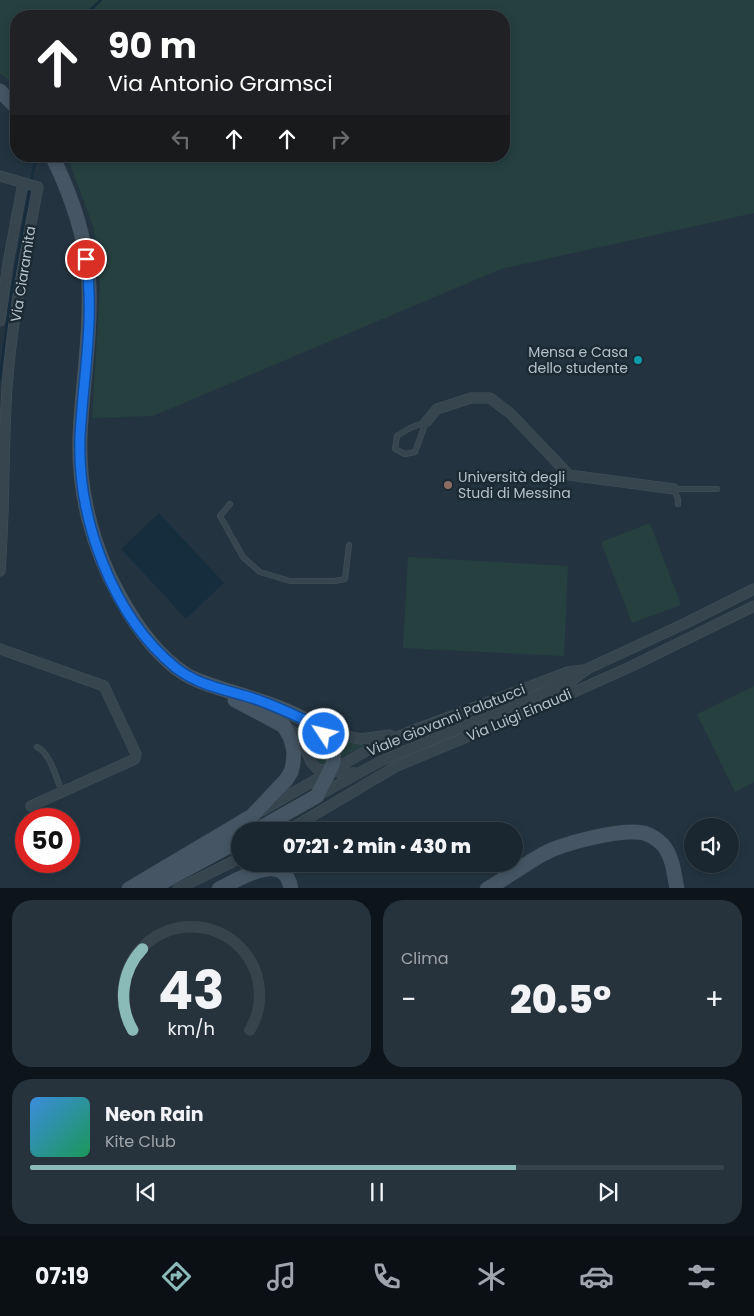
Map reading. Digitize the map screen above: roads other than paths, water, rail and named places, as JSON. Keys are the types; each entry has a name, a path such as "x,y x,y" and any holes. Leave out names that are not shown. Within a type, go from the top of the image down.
{"main road":[{"path":"55,162 64,181 80,231 89,285 80,458 85,498 95,542 109,577 140,630 167,660 193,679 215,688 284,726 291,739 294,752 291,772 252,816"},
{"path":"215,688 260,700 312,724 327,737 332,747 334,758 330,772 317,796"},
{"name":"Viale Giovanni Palatucci","path":"271,822 317,796"},
{"name":"Viale Giovanni Palatucci","path":"129,888 252,816"},
{"path":"488,888 557,848 588,839 632,832 651,836 664,846 672,864 677,888"},
{"path":"150,888 231,845"},
{"path":"219,888 269,868 285,874 291,888"}],"street":[{"path":"0,176 23,183"},
{"name":"Via Ciaramita","path":"0,320 8,263 23,183 38,187 23,265 7,388 2,447 0,571"},
{"path":"426,422 437,409 471,398 490,398 510,413 568,474 674,489"},
{"name":"Viale Giovanni Palatucci","path":"317,796 390,757 571,681 587,669 754,589"},
{"name":"Via Luigi Einaudi","path":"302,822 387,771 623,670 754,606"},
{"path":"0,648 104,686 136,754 135,759 31,806"},
{"name":"Viale Giovanni Palatucci","path":"252,816 373,747 568,672 587,669"},
{"path":"312,724 360,739 409,732"},
{"path":"284,726 304,742 313,765 322,771 345,774 360,773"},
{"path":"178,888 231,862"}],"lane":[{"path":"426,422 415,452 405,454 395,449 397,436 410,428 426,422"},
{"path":"678,504 674,489 717,489"},
{"path":"230,504 220,516 243,557 260,572 290,581 334,581 345,579 349,545"},
{"path":"37,747 46,756 62,792"}],"water":[{"path":"159,513 224,583 186,619 121,549"}],"waterway":[{"path":"90,10 101,0"},
{"path":"31,182 35,162"},
{"path":"0,378 9,307 30,187"}],"place":[{"name":"Mensa e Casa dello studente","path":"638,360"},
{"name":"Università degli Studi di Messina","path":"448,485"}]}
